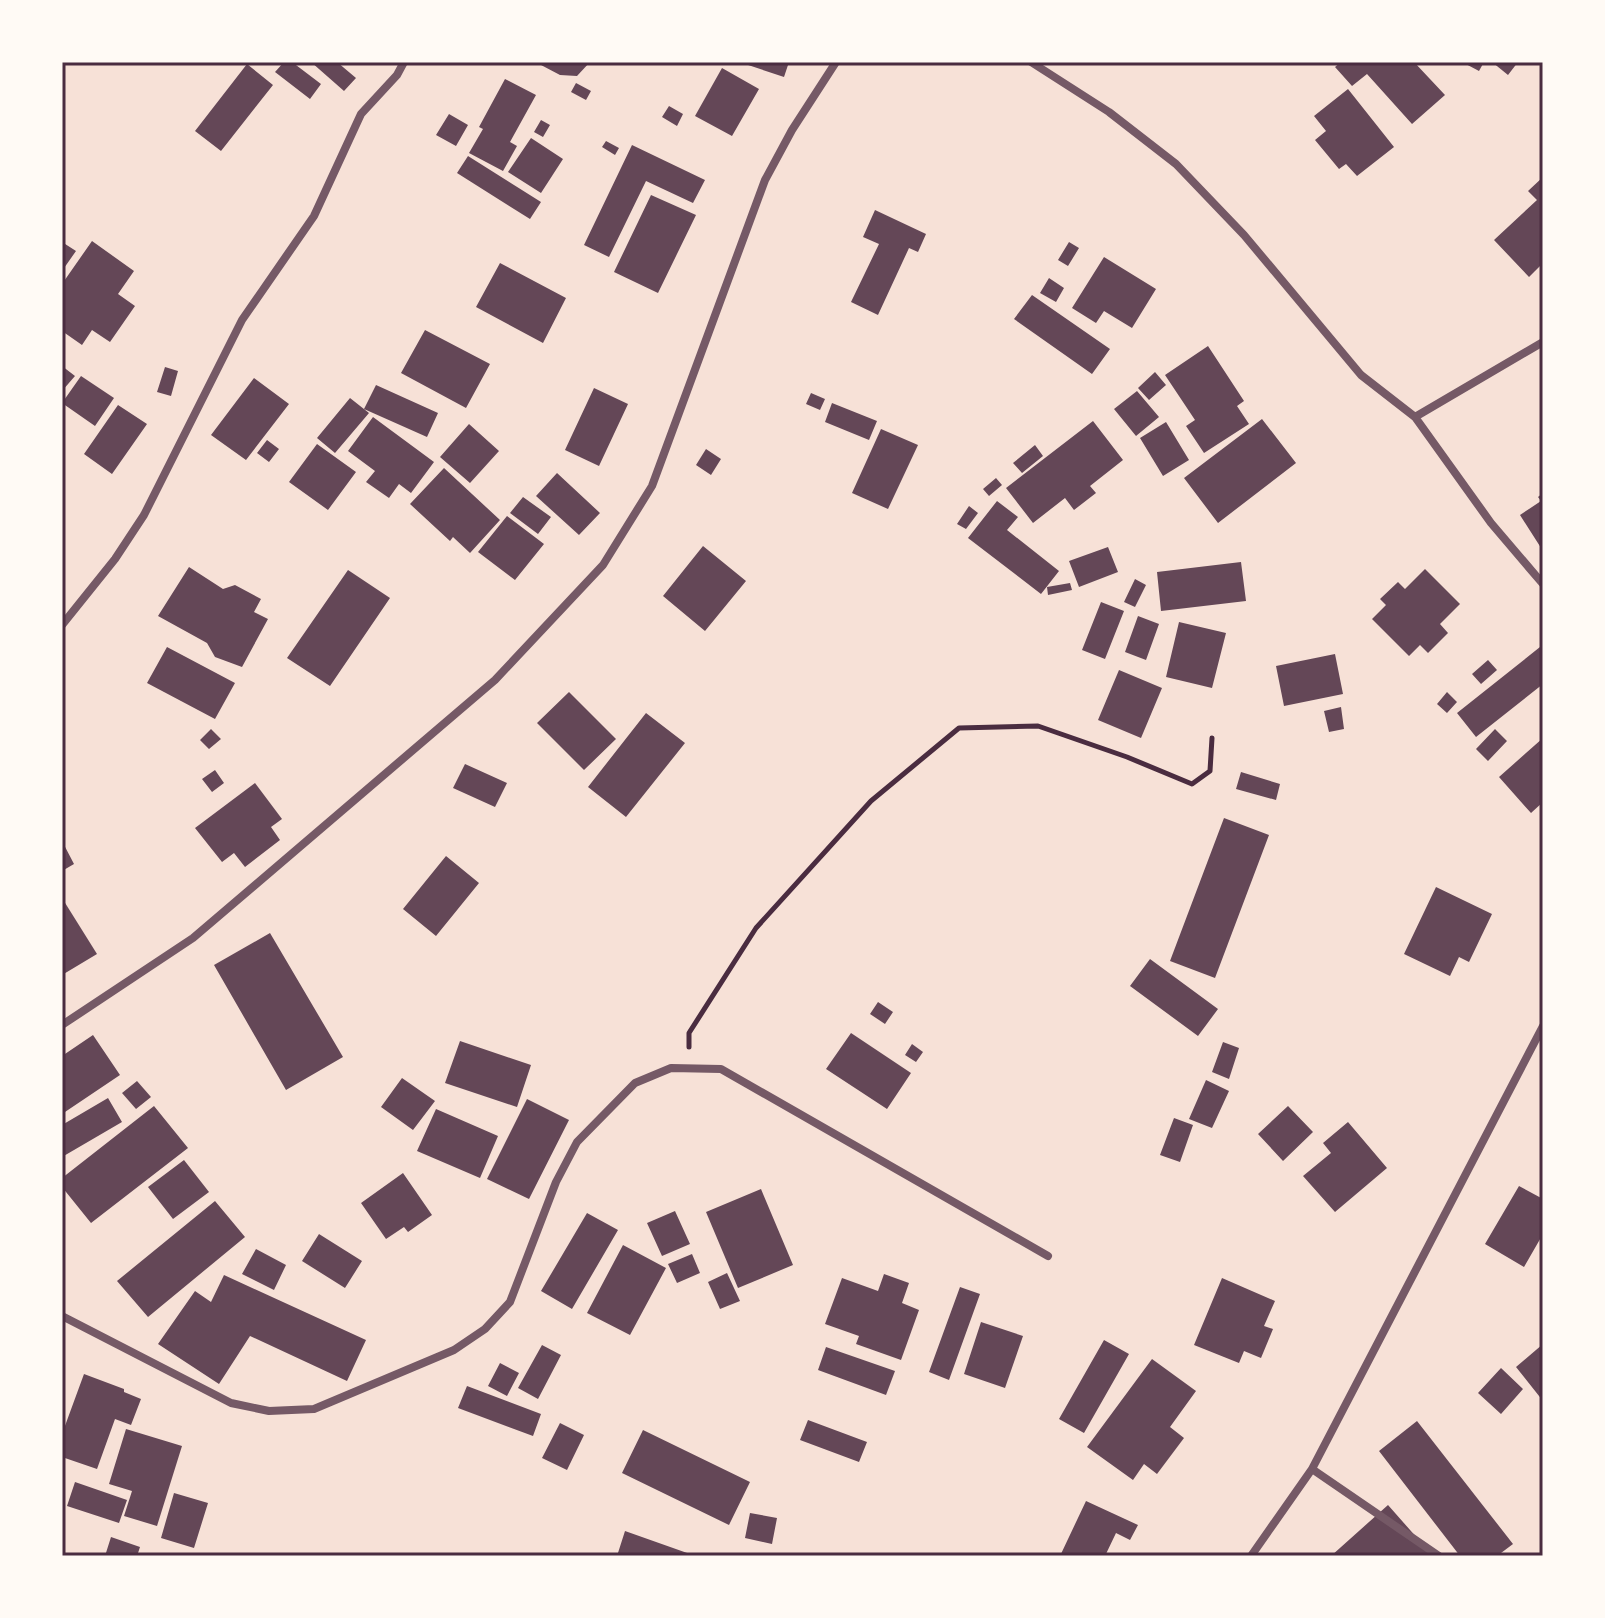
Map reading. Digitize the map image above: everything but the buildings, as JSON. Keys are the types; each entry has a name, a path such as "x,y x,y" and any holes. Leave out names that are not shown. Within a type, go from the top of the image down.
{"street":[{"path":"62,625 115,559 144,515 242,320 314,216 361,114 397,75 404,62"},
{"path":"62,1025 193,938 495,680 603,565 652,486 765,180 792,130 836,62"},
{"path":"1031,62 1109,112 1176,164 1244,235 1361,375 1415,417 1491,523 1543,584"},
{"path":"1415,417 1543,342"},
{"path":"1251,1556 1312,1469 1543,1026"},
{"path":"62,1316 231,1403 269,1411 314,1409 454,1350 485,1329 510,1302 556,1182 577,1142 635,1083 671,1068 721,1069 1048,1256"},
{"path":"1312,1469 1439,1556"}],"path":[{"path":"688,1068 689,1033 756,928 871,801 959,728 1038,726 1192,784 1210,771 1212,738"}]}
